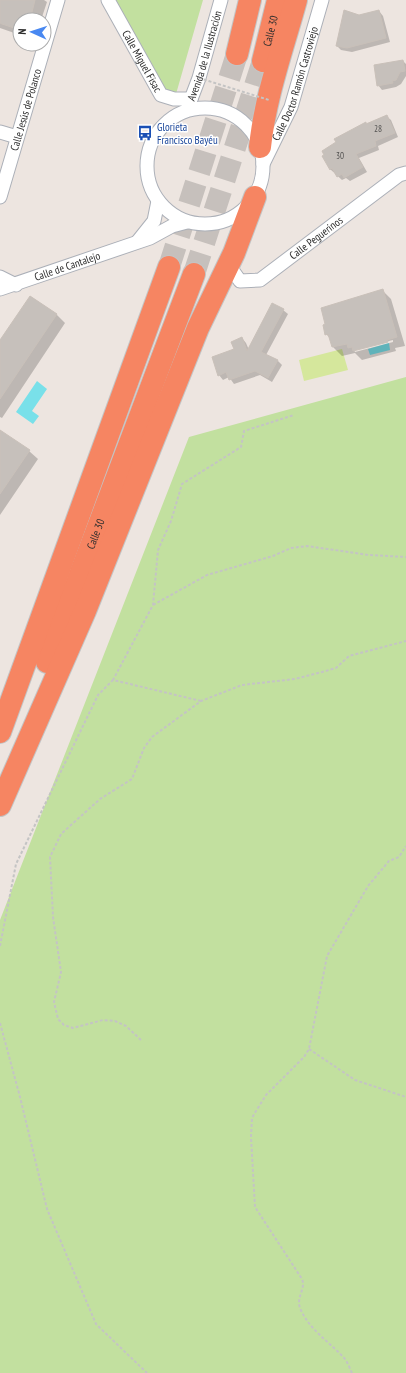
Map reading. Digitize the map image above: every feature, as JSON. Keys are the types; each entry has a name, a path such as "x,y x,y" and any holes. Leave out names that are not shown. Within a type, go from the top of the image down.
{"highway":[{"path":"237,54 250,0"},
{"name":"Calle 30","path":"263,61 278,0"},
{"path":"262,155 262,128 296,0"},
{"path":"0,806 85,611 198,328 234,252 255,197"},
{"name":"Calle 30","path":"0,732 169,267"},
{"name":"Calle 30","path":"0,793 15,748 194,274"}],"street":[{"name":"Calle Jesús de Polanco","path":"0,197 58,0"},
{"name":"Calle Miguel Fisac","path":"108,0 161,95 189,105"},
{"name":"Avenida de la Ilustración","path":"189,105 199,78 221,0"},
{"name":"Calle Doctor Ramón Castroviejo","path":"262,155 291,107 322,0"},
{"path":"189,105 228,112 243,121 253,133 262,155 262,180 255,197 243,210 225,221 203,225 187,222 172,215 158,201 151,189 147,171 148,153 154,138 169,120 189,105"},
{"path":"0,132 17,137"},
{"name":"Calle Peguerinos","path":"228,264 240,281 260,280 399,175 406,173"},
{"name":"Calle de Cantalejo","path":"135,243 148,231 154,222 158,201"},
{"name":"Calle de Cantalejo","path":"0,286 16,285 158,235 176,224 187,222"}],"path":[{"path":"199,78 269,100"},
{"path":"0,946 16,864 98,694 113,680 153,606 158,550 171,521 182,484 241,447 244,431 294,415"},
{"path":"153,606 207,575 273,556 291,548 307,546 369,555 406,556"},
{"path":"141,1040 126,1026 115,1021 104,1020 73,1028 64,1025 58,1019 54,1002 61,972 53,917 50,857 61,834 69,825 100,799 132,779 144,748 152,738 201,701 242,686 295,680 336,668 350,656 406,641"},
{"path":"113,680 201,701"},
{"path":"352,1373 346,1360 312,1327 301,1310 298,1301 304,1284 302,1279 263,1223 254,1207 252,1118 266,1095 304,1057 309,1049 327,956 368,886 389,862 399,857 406,846"},
{"path":"0,1023 20,1097 47,1209 96,1324 147,1373"},
{"path":"309,1049 355,1080 406,1097"}],"green space":[{"path":"108,0 203,0 176,94 161,95"},
{"path":"342,349 348,370 304,381 299,360"},
{"path":"406,377 406,1373 0,1373 0,920 189,437"}],"water":[{"path":"389,343 390,350 370,355 368,349"},
{"path":"37,381 47,389 32,411 39,416 33,424 16,412"}],"building":[{"path":"0,0 35,0 32,12 12,12 12,27 0,23"},
{"path":"344,10 359,15 379,10 386,38 347,48 336,46"},
{"path":"403,60 405,71 400,72 396,80 392,81 393,83 377,86 374,65"},
{"path":"387,115 395,133 375,141 376,146 356,154 363,167 344,178 342,174 337,177 332,168 330,170 322,156 324,155 322,151 336,142 334,139 366,122 366,124"},
{"path":"383,289 397,337 387,340 388,342 353,351 352,347 348,348 347,344 332,347 328,334 325,335 323,325 325,324 321,308"},
{"path":"30,296 57,314 0,399 0,340"},
{"path":"272,303 284,309 261,352 278,360 268,378 255,371 229,380 226,372 218,376 212,357 234,349 231,342 242,337 247,351"},
{"path":"0,430 30,450 0,494"}],"tunnel":[{"path":"169,267 237,54"},
{"path":"194,274 263,61"}],"place":[{"name":"Glorieta Francisco Bayéu","path":"145,133"}]}
